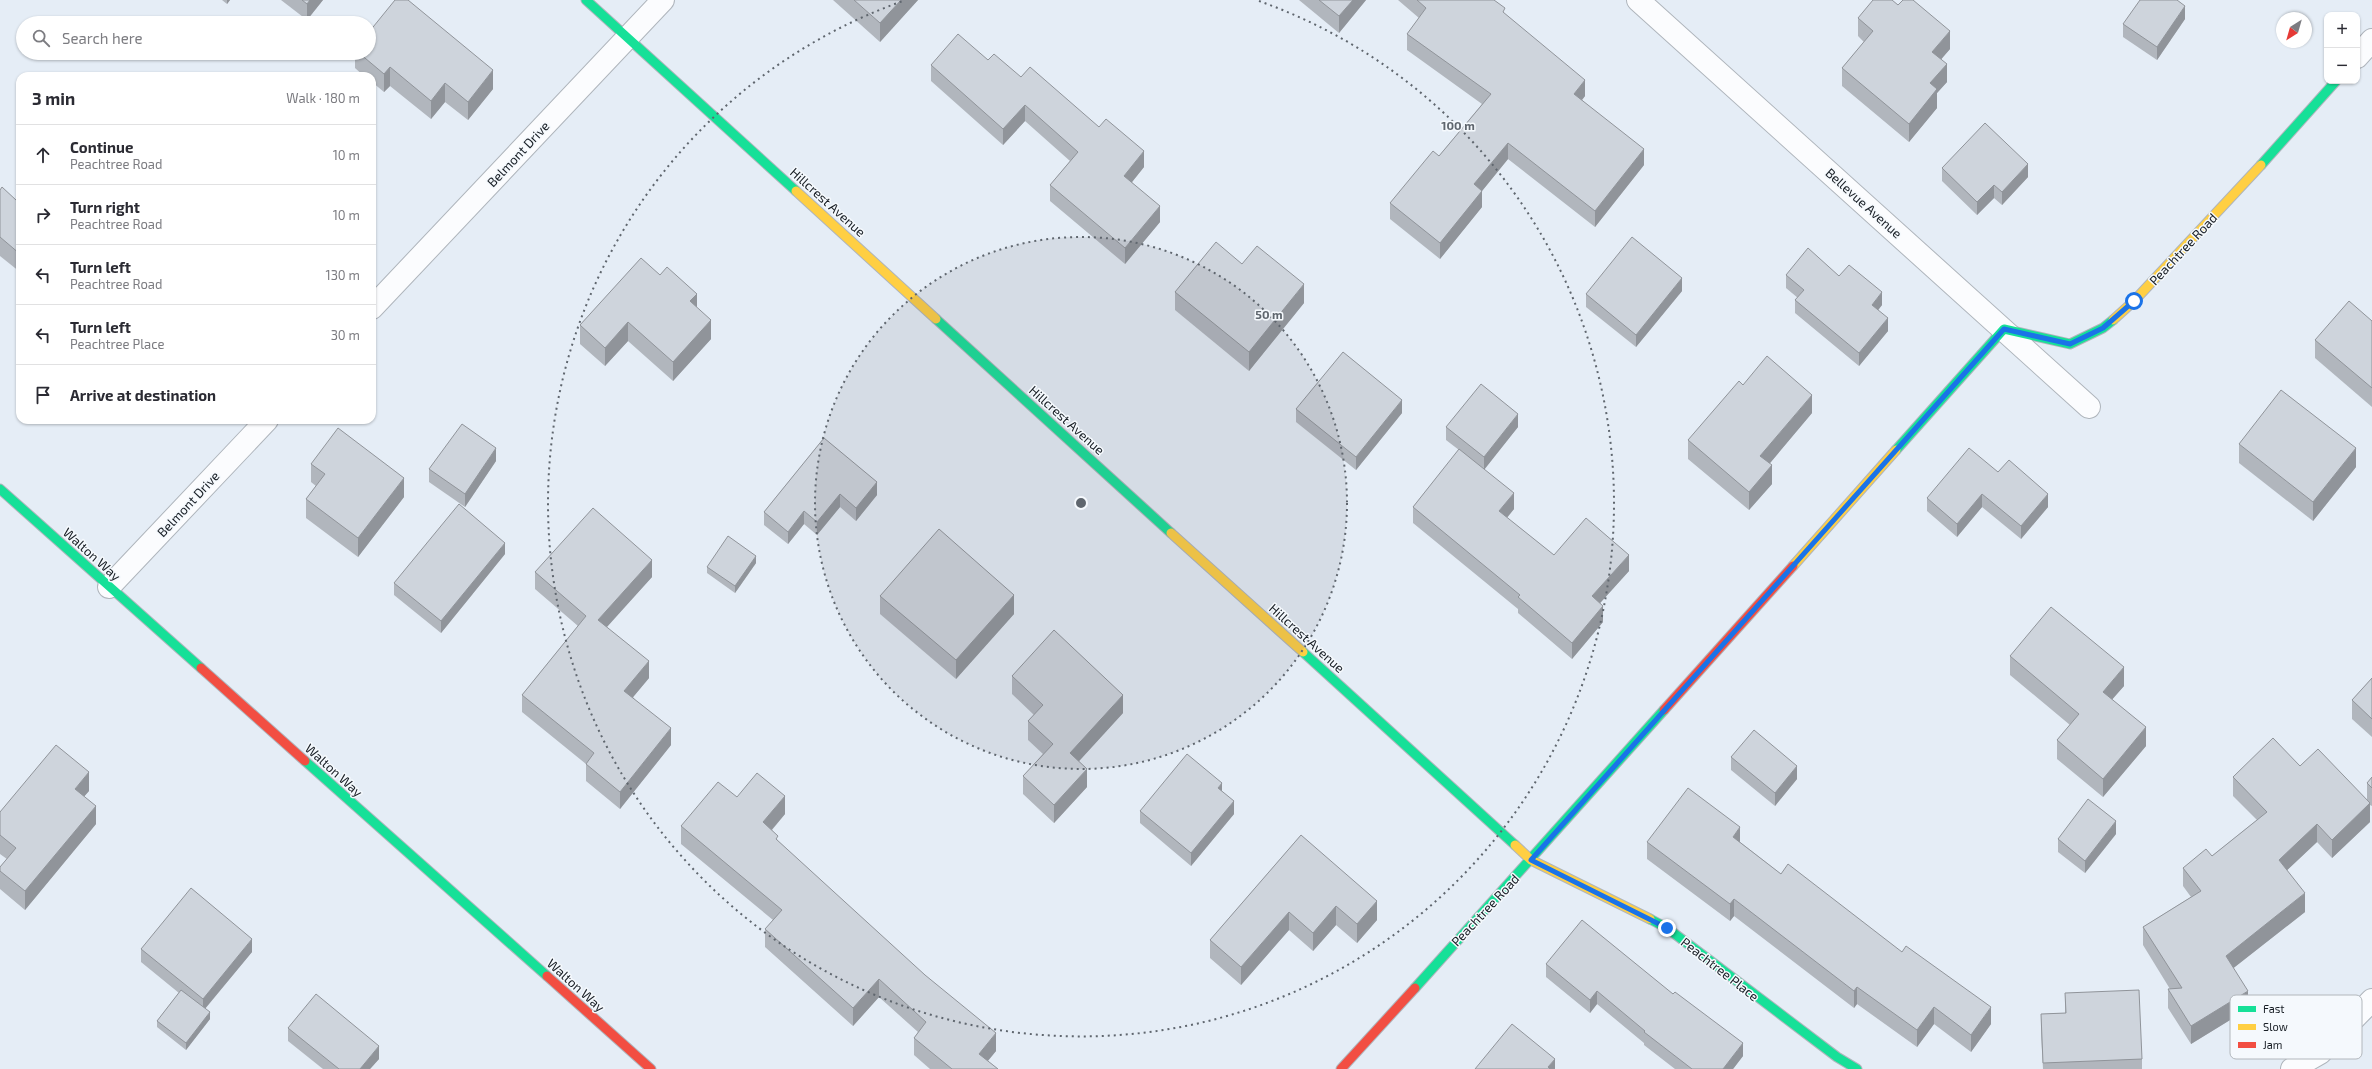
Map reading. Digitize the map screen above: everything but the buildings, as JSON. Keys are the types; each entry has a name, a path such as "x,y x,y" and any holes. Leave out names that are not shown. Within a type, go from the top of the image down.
{"street":[{"name":"Hillcrest Avenue","path":"586,0 1531,860"},
{"name":"Belmont Drive","path":"376,304 663,0"},
{"name":"Bellevue Avenue","path":"1638,0 2090,407"},
{"path":"2360,54 2372,40"},
{"name":"Peachtree Road","path":"1342,1069 1531,860 2004,329 2070,344 2103,328 2150,284 2236,193 2333,84"},
{"name":"Belmont Drive","path":"109,587 263,424"},
{"name":"Walton Way","path":"0,489 651,1069"},
{"name":"Peachtree Place","path":"1531,860 1667,928 1707,960 1837,1057 1858,1069"},
{"path":"2362,1010 2372,1000"},
{"path":"2292,1069 2310,1059"}],"traffic: fast":[{"path":"586,0 796,191"},
{"path":"2261,165 2333,84"},
{"path":"936,319 1171,533"},
{"path":"1896,450 2004,329 2070,344 2103,328 2113,320"},
{"path":"0,489 201,668"},
{"path":"1303,652 1515,845"},
{"path":"1415,988 1664,710"},
{"path":"305,761 547,976"},
{"path":"1650,919 1667,928 1837,1057 1857,1069"}],"traffic: slow":[{"path":"2113,320 2134,301 2261,165"},
{"path":"796,191 936,319"},
{"path":"1793,566 1896,450"},
{"path":"1171,533 1303,652"},
{"path":"1515,845 1531,860 1650,919"}],"traffic: jam":[{"path":"1664,710 1793,566"},
{"path":"201,668 305,761"},
{"path":"547,976 651,1069"},
{"path":"1341,1069 1415,988"}],"route":[{"path":"1667,928 1531,860 2004,329 2070,344 2103,328 2134,301"}]}
